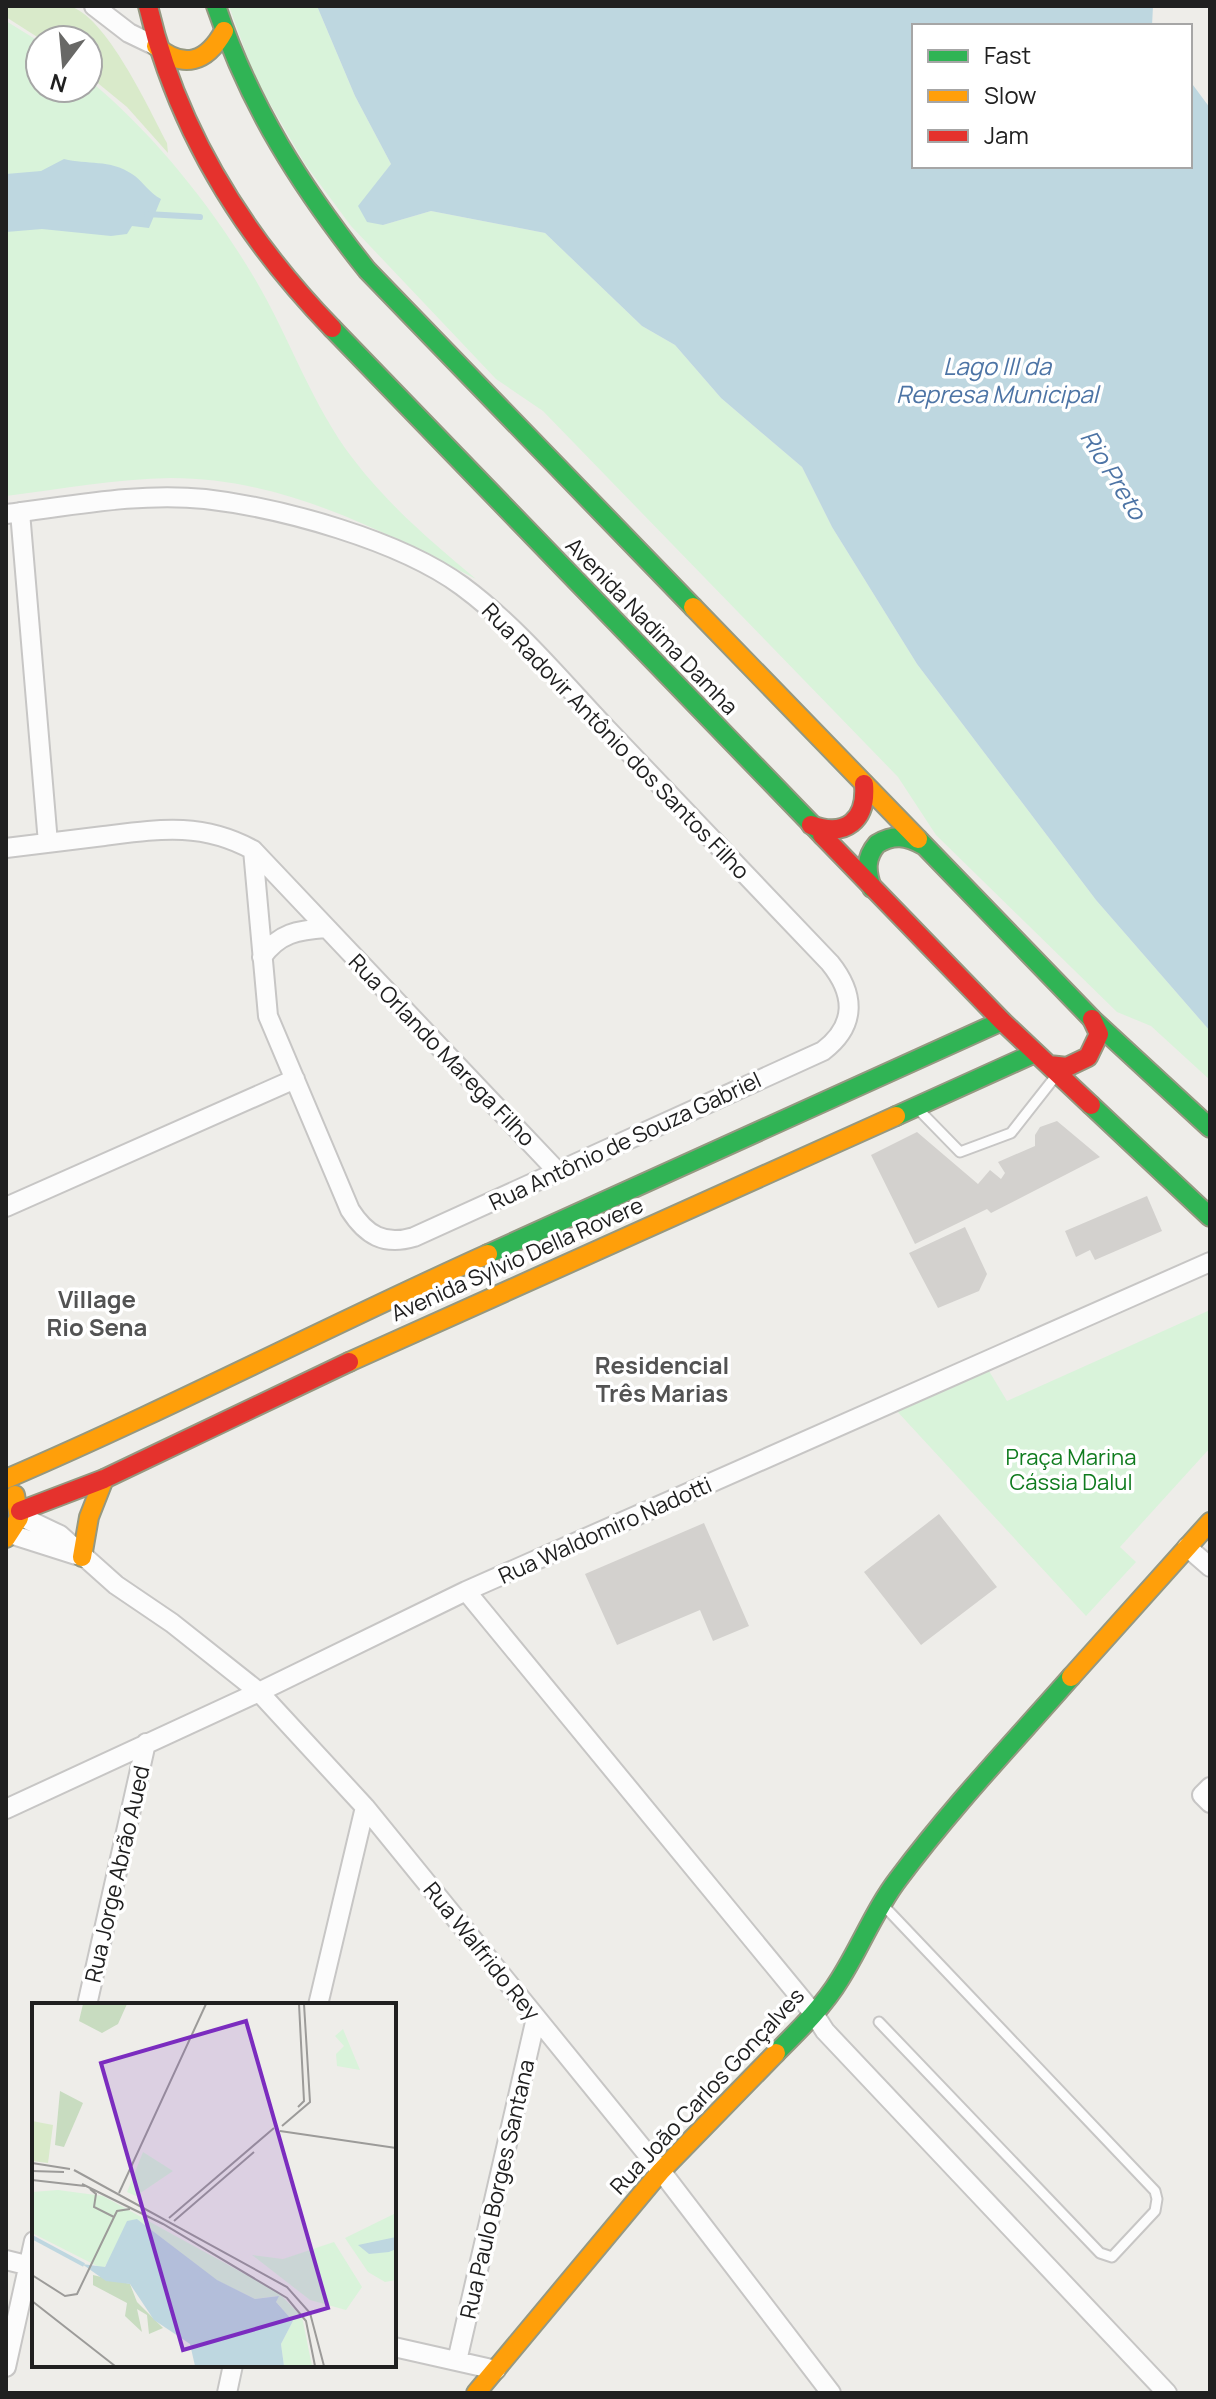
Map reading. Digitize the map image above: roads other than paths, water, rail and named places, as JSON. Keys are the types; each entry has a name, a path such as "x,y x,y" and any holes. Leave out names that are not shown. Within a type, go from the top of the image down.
{"main road":[{"name":"Avenida Nadima Damha","path":"148,6 156,46 184,120 212,170 273,260 312,308 1002,1021 1210,1217"},
{"name":"Avenida Nadima Damha","path":"216,6 246,88 272,139 310,196 367,270 1092,1019 1210,1128"},
{"path":"156,46 177,60 194,60 213,51 224,31"},
{"path":"811,825 827,831 851,824 863,810 866,801 864,784"},
{"path":"872,888 866,864 878,843 896,835 906,836 923,845"},
{"name":"Avenida Sylvio Della Rovere","path":"20,1513 104,1479 403,1337 916,1107 1047,1064 1074,1067 1086,1060 1096,1048 1099,1034 1092,1019"},
{"name":"Avenida Sylvio Della Rovere","path":"6,1482 386,1300 1002,1021"},
{"path":"897,1068 916,1107"},
{"path":"386,1300 403,1337"},
{"path":"82,1557 91,1506 104,1479"},
{"path":"6,1482 18,1499 20,1513 8,1536"},
{"name":"Rua João Carlos Gonçalves","path":"476,2393 661,2171 814,2014 840,1979 882,1903 945,1819 1187,1547 1208,1528"}],"street":[{"path":"94,6 129,33 156,46"},
{"name":"Rua Radovir Antônio dos Santos Filho","path":"13,513 166,497 204,499 305,518 348,532 399,552 460,584 520,637 830,963 847,989 849,1006"},
{"path":"13,513 48,843"},
{"name":"Rua Orlando Marega Filho","path":"6,848 166,828 211,833 253,850 558,1172"},
{"path":"6,1207 295,1079 268,1016 253,850"},
{"path":"262,957 272,944 289,932 326,928"},
{"name":"Rua Antônio de Souza Gabriel","path":"295,1079 350,1210 364,1231 376,1237 401,1241 823,1051 838,1040 849,1006"},
{"name":"Rua Waldomiro Nadotti","path":"6,1809 259,1692 466,1591 1210,1262"},
{"name":"Rua Walfrido Rey","path":"20,1513 60,1535 116,1585 172,1623 259,1692 365,1807 661,2171 831,2393"},
{"name":"Rua Walfrido Rey","path":"8,1536 82,1557"},
{"path":"1187,1547 1210,1567"},
{"path":"466,1591 825,2031 1167,2393"},
{"name":"Rua Jorge Abrão Aued","path":"87,2003 146,1743"},
{"path":"1210,1787 1202,1795 1210,1803"},
{"path":"318,2003 365,1807"},
{"name":"Rua Paulo Borges Santana","path":"457,2361 536,2018"},
{"path":"6,2260 31,2266 6,2367"},
{"path":"396,2347 496,2370"},
{"path":"227,2393 233,2367"}],"lane":[{"path":"916,1107 960,1152 1011,1133 1047,1064"},
{"path":"879,2022 1100,2253 1112,2257 1155,2211 1155,2191 882,1903"}],"water":[{"name":"Lago III da Represa Municipal","path":"317,6 1153,6 1152,24 912,24 912,168 1192,168 1192,84 1210,108 1210,1031 1096,900 917,664 832,527 802,467 721,398 675,345 642,326 545,233 431,211 383,225 367,222 358,206 391,164 355,96"},
{"path":"64,159 115,166 136,177 161,199 149,228 132,226 127,234 111,236 42,229 6,232 6,174 41,171"}],"waterway":[{"path":"147,214 200,217"}],"district":[{"name":"Village Rio Sena","path":"97,1312"},
{"name":"Residencial Três Marias","path":"662,1378"}],"water label":[{"name":"Rio Preto","path":"1114,474"}],"park label":[{"name":"Praça Marina Cássia Dalul","path":"1071,1470"}]}
